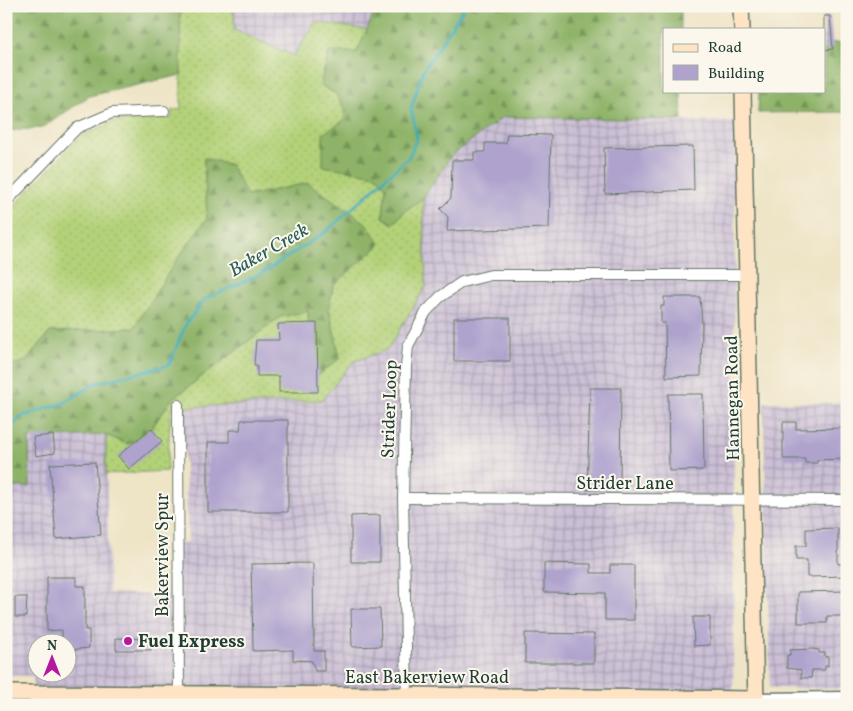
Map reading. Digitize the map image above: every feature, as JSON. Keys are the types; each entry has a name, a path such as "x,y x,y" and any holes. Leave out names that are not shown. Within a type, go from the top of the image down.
{"main road":[{"path":"741,6 742,28"},
{"name":"Hannegan Road","path":"743,92 756,702"},
{"name":"East Bakerview Road","path":"6,694 179,700 407,695 756,702"}],"street":[{"path":"6,202 77,128 112,113 164,111"},
{"name":"Strider Loop","path":"407,695 403,498 408,346 426,312 440,297 462,282 491,275 748,275"},
{"name":"Bakerview Spur","path":"178,405 179,700"},
{"name":"Strider Lane","path":"403,498 847,500"},
{"name":"East Bakerview Road","path":"756,702 847,698"}],"shaded area":[{"path":"234,6 381,6 374,13 368,30 316,22 294,56 234,30"},
{"path":"503,117 735,122 733,705 6,705 6,701 34,700 33,684 78,684 78,634 28,634 28,676 6,675 6,487 30,487 29,438 106,435 109,593 167,595 169,543 188,542 183,407 322,400 353,362 388,349 426,286 423,198 452,155"},
{"path":"764,402 847,403 847,689 770,688"}],"green space":[{"path":"6,6 180,6 181,75 89,96 42,128 6,131"},
{"path":"180,6 234,6 234,30 294,56 316,22 368,30 357,52 329,53 320,85 336,94 346,112 344,121 323,135 376,175 386,187 383,217 393,224 406,210 423,198 426,286 388,349 353,362 322,400 171,408 167,471 106,474 106,435 128,444 147,435 171,400 280,317 308,311 313,379 340,358 329,308 333,286 380,244 308,183 247,196 231,165 204,158 207,218 174,264 134,328 50,332 26,361 6,367 6,214 81,136 115,121 172,118 172,110 181,109"},
{"path":"381,6 681,6 681,28 663,28 663,92 681,92 682,120 503,117 452,155 423,198 406,210 393,224 383,217 386,187 376,175 323,166 323,134 343,121 346,112 336,94 320,85 329,52 357,52 374,13"},
{"path":"847,42 847,112 758,113 759,92 826,92 826,43"},
{"path":"204,158 231,165 247,196 308,183 366,223 380,244 333,286 329,309 340,358 312,380 308,311 280,317 171,400 147,435 128,444 106,435 29,438 30,487 6,487 6,367 26,361 50,332 134,328 174,264 207,218"}],"building":[{"path":"824,16 830,16 833,49 826,50 826,28 824,28"},
{"path":"507,134 551,135 549,228 447,231 448,217 440,209 451,198 452,160 474,160 474,152 485,152 485,143 506,143"},
{"path":"693,146 694,190 605,194 604,148"},
{"path":"664,297 700,297 702,323 701,376 666,377 665,323 661,323 661,306 664,306"},
{"path":"454,318 510,318 510,361 454,361"},
{"path":"317,323 318,392 279,392 279,376 257,376 257,365 254,365 256,340 279,340 278,324"},
{"path":"590,388 621,388 620,488 587,490"},
{"path":"668,394 703,394 704,470 669,471"},
{"path":"241,420 288,420 288,512 208,512 208,442 229,442 229,430 240,430"},
{"path":"783,422 796,422 796,429 847,428 847,459 817,460 817,463 805,463 805,459 783,459"},
{"path":"151,428 162,441 129,469 118,456"},
{"path":"53,435 55,453 36,456 33,437"},
{"path":"95,462 101,535 56,539 50,464"},
{"path":"380,515 380,562 351,562 351,516"},
{"path":"838,528 838,564 847,564 847,576 807,577 807,560 796,560 796,546 806,546 806,529"},
{"path":"313,563 314,651 324,651 324,671 315,671 312,661 293,660 293,650 253,651 251,564"},
{"path":"544,563 591,564 591,573 610,573 610,565 634,565 634,620 605,620 605,593 544,592"},
{"path":"47,577 76,577 76,586 85,586 85,630 89,630 89,648 78,649 78,634 62,634 62,630 47,631"},
{"path":"847,591 847,616 827,616 827,623 798,623 798,592"},
{"path":"15,597 27,597 26,617 15,617"},
{"path":"351,609 380,609 381,646 352,647"},
{"path":"693,617 710,617 710,645 694,646"},
{"path":"525,633 594,634 594,663 525,663"},
{"path":"116,638 151,639 151,650 116,650"},
{"path":"790,650 819,650 819,653 825,653 825,657 828,657 828,666 825,666 825,670 812,670 811,678 801,678 801,670 787,668 787,655 790,655"}],"waterway":[{"name":"Baker Creek","path":"6,435 20,417 64,403 96,383 169,365 186,324 205,299 261,274 327,231 409,157 417,138 411,108 423,71 465,6"}],"place":[{"name":"Fuel Express","path":"128,641"}]}
